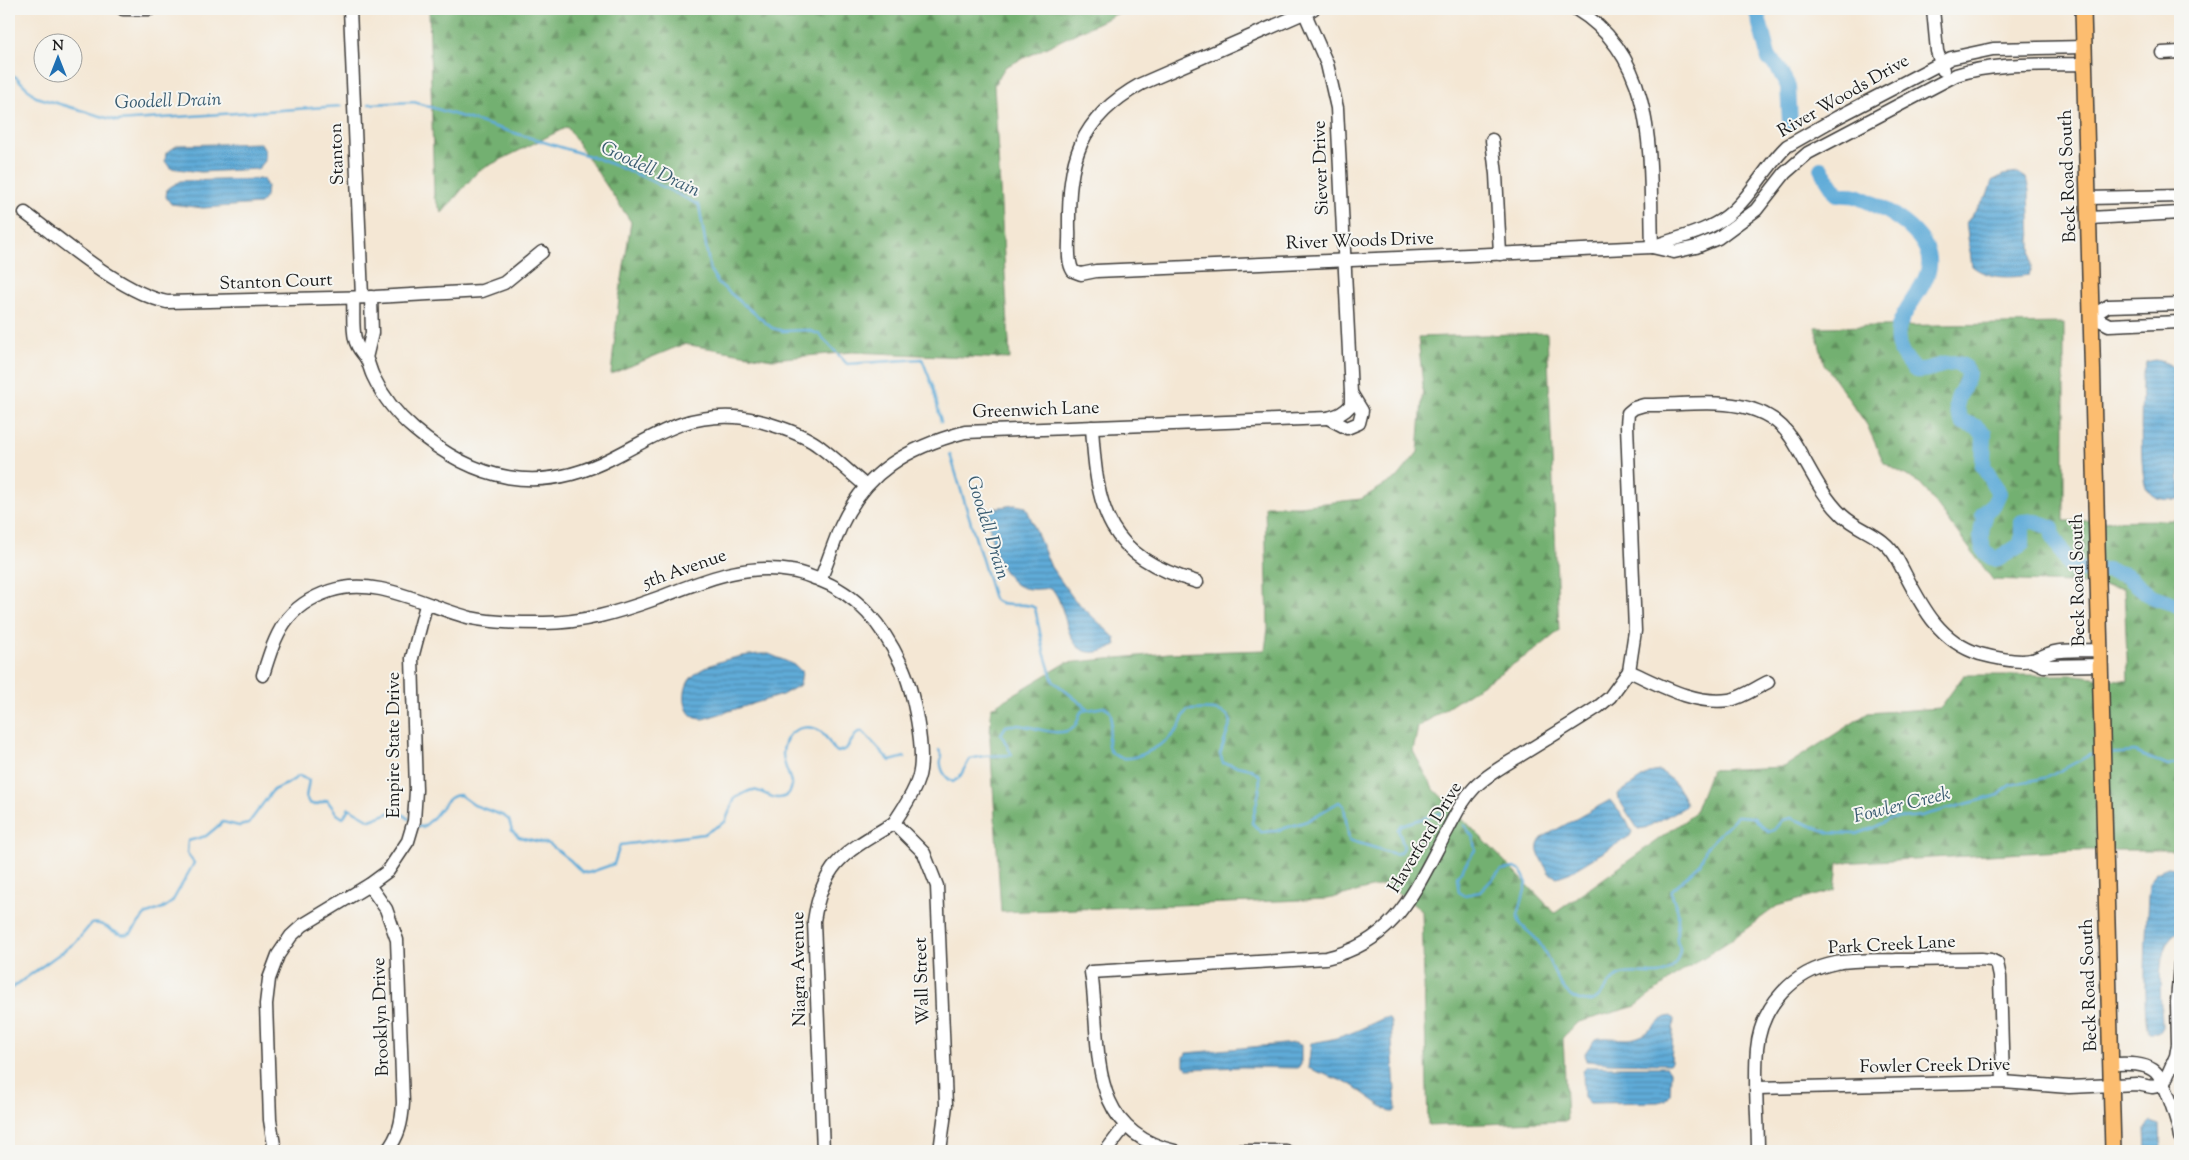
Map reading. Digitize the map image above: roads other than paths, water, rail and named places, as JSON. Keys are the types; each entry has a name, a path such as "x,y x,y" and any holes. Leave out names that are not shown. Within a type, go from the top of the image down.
{"main road":[{"name":"Beck Road South","path":"2083,9 2090,218 2101,747 2113,1151"}],"street":[{"path":"123,9 150,9"},
{"name":"Stanton","path":"350,9 362,297"},
{"path":"1576,9 1602,30 1618,48 1631,70 1640,93 1647,127 1652,247"},
{"path":"1933,9 1940,63 1948,79"},
{"name":"River Woods Drive","path":"1307,10 1141,84 1120,97 1101,114 1082,141 1071,172 1068,195 1071,268 1081,274 1096,271 1652,247 1699,232 1714,224 1736,207 1775,158 1788,146 1940,63 1982,50 2084,47"},
{"name":"Siever Drive","path":"1307,10 1336,93 1351,392 1351,405 1348,409"},
{"path":"2162,53 2180,52"},
{"name":"River Woods Drive","path":"1652,247 1667,252 1684,250 1723,235 1756,210 1785,173 1808,153 1948,79 1991,67 2085,64"},
{"path":"1492,140 1496,174 1500,254"},
{"path":"2089,198 2180,196"},
{"name":"Stanton Court","path":"25,213 129,288 153,299 195,303 482,291 504,283 542,252"},
{"path":"2090,218 2180,213"},
{"path":"362,297 354,336 358,349 366,358 382,393 404,421 451,458 488,473 517,478 565,476 594,467 664,429 698,418 736,417 774,425 818,445 866,486"},
{"path":"362,297 372,333 366,358"},
{"path":"2092,316 2108,306 2180,304"},
{"path":"2092,316 2109,325 2180,322"},
{"name":"Siever Drive","path":"1351,392 1362,411 1359,423"},
{"name":"Haverford Drive","path":"1125,1126 1108,1100 1100,1078 1091,972 1326,958 1367,942 1383,931 1407,904 1460,806 1476,786 1493,772 1598,707 1610,697 1629,672 1635,632 1628,413 1634,408 1644,405 1722,403 1743,406 1775,422 1791,436 1825,494 1843,516 1878,537 1896,557 1918,600 1938,626 1953,639 1979,653 2011,660 2030,660 2055,652 2099,658"},
{"name":"Greenwich Lane","path":"820,580 842,526 866,486 898,458 910,451 965,432 1328,418 1341,415 1348,409"},
{"name":"Greenwich Lane","path":"1328,418 1347,428 1359,423"},
{"path":"1092,427 1097,489 1112,525 1124,542 1145,560 1166,573 1197,582"},
{"name":"5th Avenue","path":"263,675 275,635 280,627 301,606 320,595 343,588 362,586 382,589 426,605 492,621 547,623 612,614 738,571 765,569 792,571 820,580 852,597 865,608 890,642 905,672 921,742 922,762 914,792 894,823"},
{"name":"Empire State Drive","path":"275,1151 270,1120 266,1004 272,968 291,936 303,925 370,885 396,860 412,831 415,806 412,658 426,605"},
{"path":"1629,672 1693,698 1713,700 1730,700 1768,682"},
{"name":"Niagra Avenue","path":"823,1151 814,921 818,897 835,864 851,849 894,823"},
{"name":"Wall Street","path":"894,823 924,853 937,886 946,1104 940,1151"},
{"name":"Brooklyn Drive","path":"370,885 386,909 397,940 403,1103 401,1127 386,1151"},
{"name":"Park Creek Lane","path":"1758,1151 1757,1049 1768,1012 1782,992 1799,978 1818,968 1838,962 1981,959 1997,963 2000,977 2002,1082"},
{"path":"2163,1086 2176,1056 2178,1044 2177,1002 2180,964"},
{"path":"2111,1064 2142,1065 2154,1070 2174,1107 2180,1137"},
{"name":"Fowler Creek Drive","path":"1758,1088 2002,1082 2069,1087 2112,1085 2163,1086"},
{"path":"1106,1151 1125,1126 1152,1144 1174,1151"},
{"path":"1237,1151 1286,1151"}],"water":[{"path":"261,143 265,151 265,161 258,169 201,172 170,168 165,161 166,153 178,145"},
{"path":"2018,173 2026,178 2029,190 2032,268 2029,275 2022,276 2007,277 1985,273 1972,266 1966,223 1987,196 1992,181 2003,175"},
{"path":"263,179 267,186 266,197 260,204 203,208 171,204 166,197 167,189 180,181"},
{"path":"2155,360 2170,365 2178,377 2180,499 2167,500 2154,497 2148,491 2145,483 2142,454 2142,375 2146,362"},
{"path":"1015,505 1026,507 1051,567 1074,599 1115,638 1116,646 1098,652 1085,651 1076,645 1070,635 1058,598 1051,588 1033,589 1021,587 1010,579 1004,571 992,540 989,520 990,511 993,508"},
{"path":"769,654 795,665 802,672 800,685 782,695 703,719 691,715 685,703 686,689 688,682 699,671 728,659"},
{"path":"1659,771 1668,776 1676,785 1686,805 1645,828 1638,829 1619,800 1618,794 1649,773"},
{"path":"1610,800 1626,820 1632,832 1630,836 1569,873 1557,877 1549,873 1538,850 1543,837"},
{"path":"2168,867 2174,868 2180,873 2180,931 2171,937 2165,947 2162,959 2160,989 2162,1027 2159,1032 2149,1032 2145,1009 2145,987 2149,884 2156,872"},
{"path":"1671,1016 1674,1019 1671,1062 1669,1064 1586,1061 1585,1053 1595,1039 1638,1037 1666,1017"},
{"path":"1384,1018 1389,1018 1391,1023 1396,1109 1394,1112 1390,1112 1350,1084 1308,1068 1311,1043 1349,1034"},
{"path":"1295,1043 1301,1045 1301,1065 1297,1068 1242,1067 1188,1069 1184,1065 1184,1057 1187,1053"},
{"path":"1587,1067 1666,1067 1671,1072 1670,1094 1666,1100 1658,1102 1590,1103 1584,1098 1583,1071"},
{"path":"2151,1122 2160,1125 2161,1151 2146,1151 2145,1128"}],"waterway":[{"path":"1756,9 1769,59 1777,66 1788,86 1790,122"},
{"name":"Goodell Drain","path":"9,73 16,77 36,97 117,121 341,106"},
{"name":"Goodell Drain","path":"369,104 414,102 599,159 643,177 699,205 710,270 718,283 772,328 783,331 807,330 819,334 847,364 922,359 933,387 941,422"},
{"path":"1821,169 1837,194 1856,196 1891,214 1914,232 1923,243 1928,254 1929,266 1926,277 1902,319 1898,330 1898,341 1902,353 1916,370 1929,369 1950,363 1963,366 1968,372 1957,401 1958,414 1963,422 1976,427 1984,434 1983,466 1999,493 1994,504 1983,514 1981,538 1987,554 1998,559 2022,544 2022,522 2034,521 2052,528 2053,536 2070,566 2083,570 2107,570 2126,575 2151,596 2180,606"},
{"name":"Goodell Drain","path":"950,454 994,599 998,603 1025,605 1035,608 1044,652 1053,681 1088,709"},
{"name":"Fowler Creek","path":"939,750 942,756 941,764 943,771 953,782 959,778 970,759 983,756 1012,755 1001,734 1006,726 1023,726 1057,732 1066,731 1075,726 1082,711 1104,707 1110,711 1111,717 1108,739 1108,746 1111,752 1119,757 1133,757 1142,755 1166,741 1179,728 1184,714 1188,710 1213,710 1224,713 1231,722 1220,754 1223,763 1251,769 1260,776 1259,792 1252,823 1261,832 1276,831 1307,821 1339,802 1344,806 1349,840 1395,854 1404,847 1398,829 1401,825 1441,813"},
{"name":"Fowler Creek","path":"417,826 422,827 428,824 449,799 460,795 474,805 504,816 509,820 512,831 519,837 549,844 582,872 588,873 614,864 620,845 704,834 725,822 735,798 752,790 775,798 784,797 791,789 784,763 784,746 791,733 801,728 806,727 820,731 838,752 846,749 857,733 862,731 890,761 905,757"},
{"name":"Fowler Creek","path":"2107,754 2135,752 2168,766 2180,763"},
{"name":"Fowler Creek","path":"1464,825 1473,837 1475,850 1457,877 1459,892 1464,895 1480,892 1501,870 1515,868 1521,871 1527,883 1518,915 1520,923 1538,941 1561,985 1567,992 1574,998 1590,1001 1600,996 1611,982 1621,975 1628,973 1659,974 1672,968 1677,960 1680,949 1677,940 1678,912 1672,897 1672,890 1700,864 1706,848 1737,816 1753,817 1768,832 1774,830 1782,820 1791,818 1830,833 1856,834 1890,819 1921,816 1999,795 2010,785 2048,777 2090,755 2096,755"},
{"name":"Fowler Creek","path":"9,990 76,942 91,924 101,925 121,934 131,933 145,915 172,902 194,863 187,853 188,841 206,836 223,822 239,826 248,824 273,790 299,776 309,780 306,797 309,803 315,805 327,800 337,814 343,818 349,808 370,820 397,810 409,819"}]}
